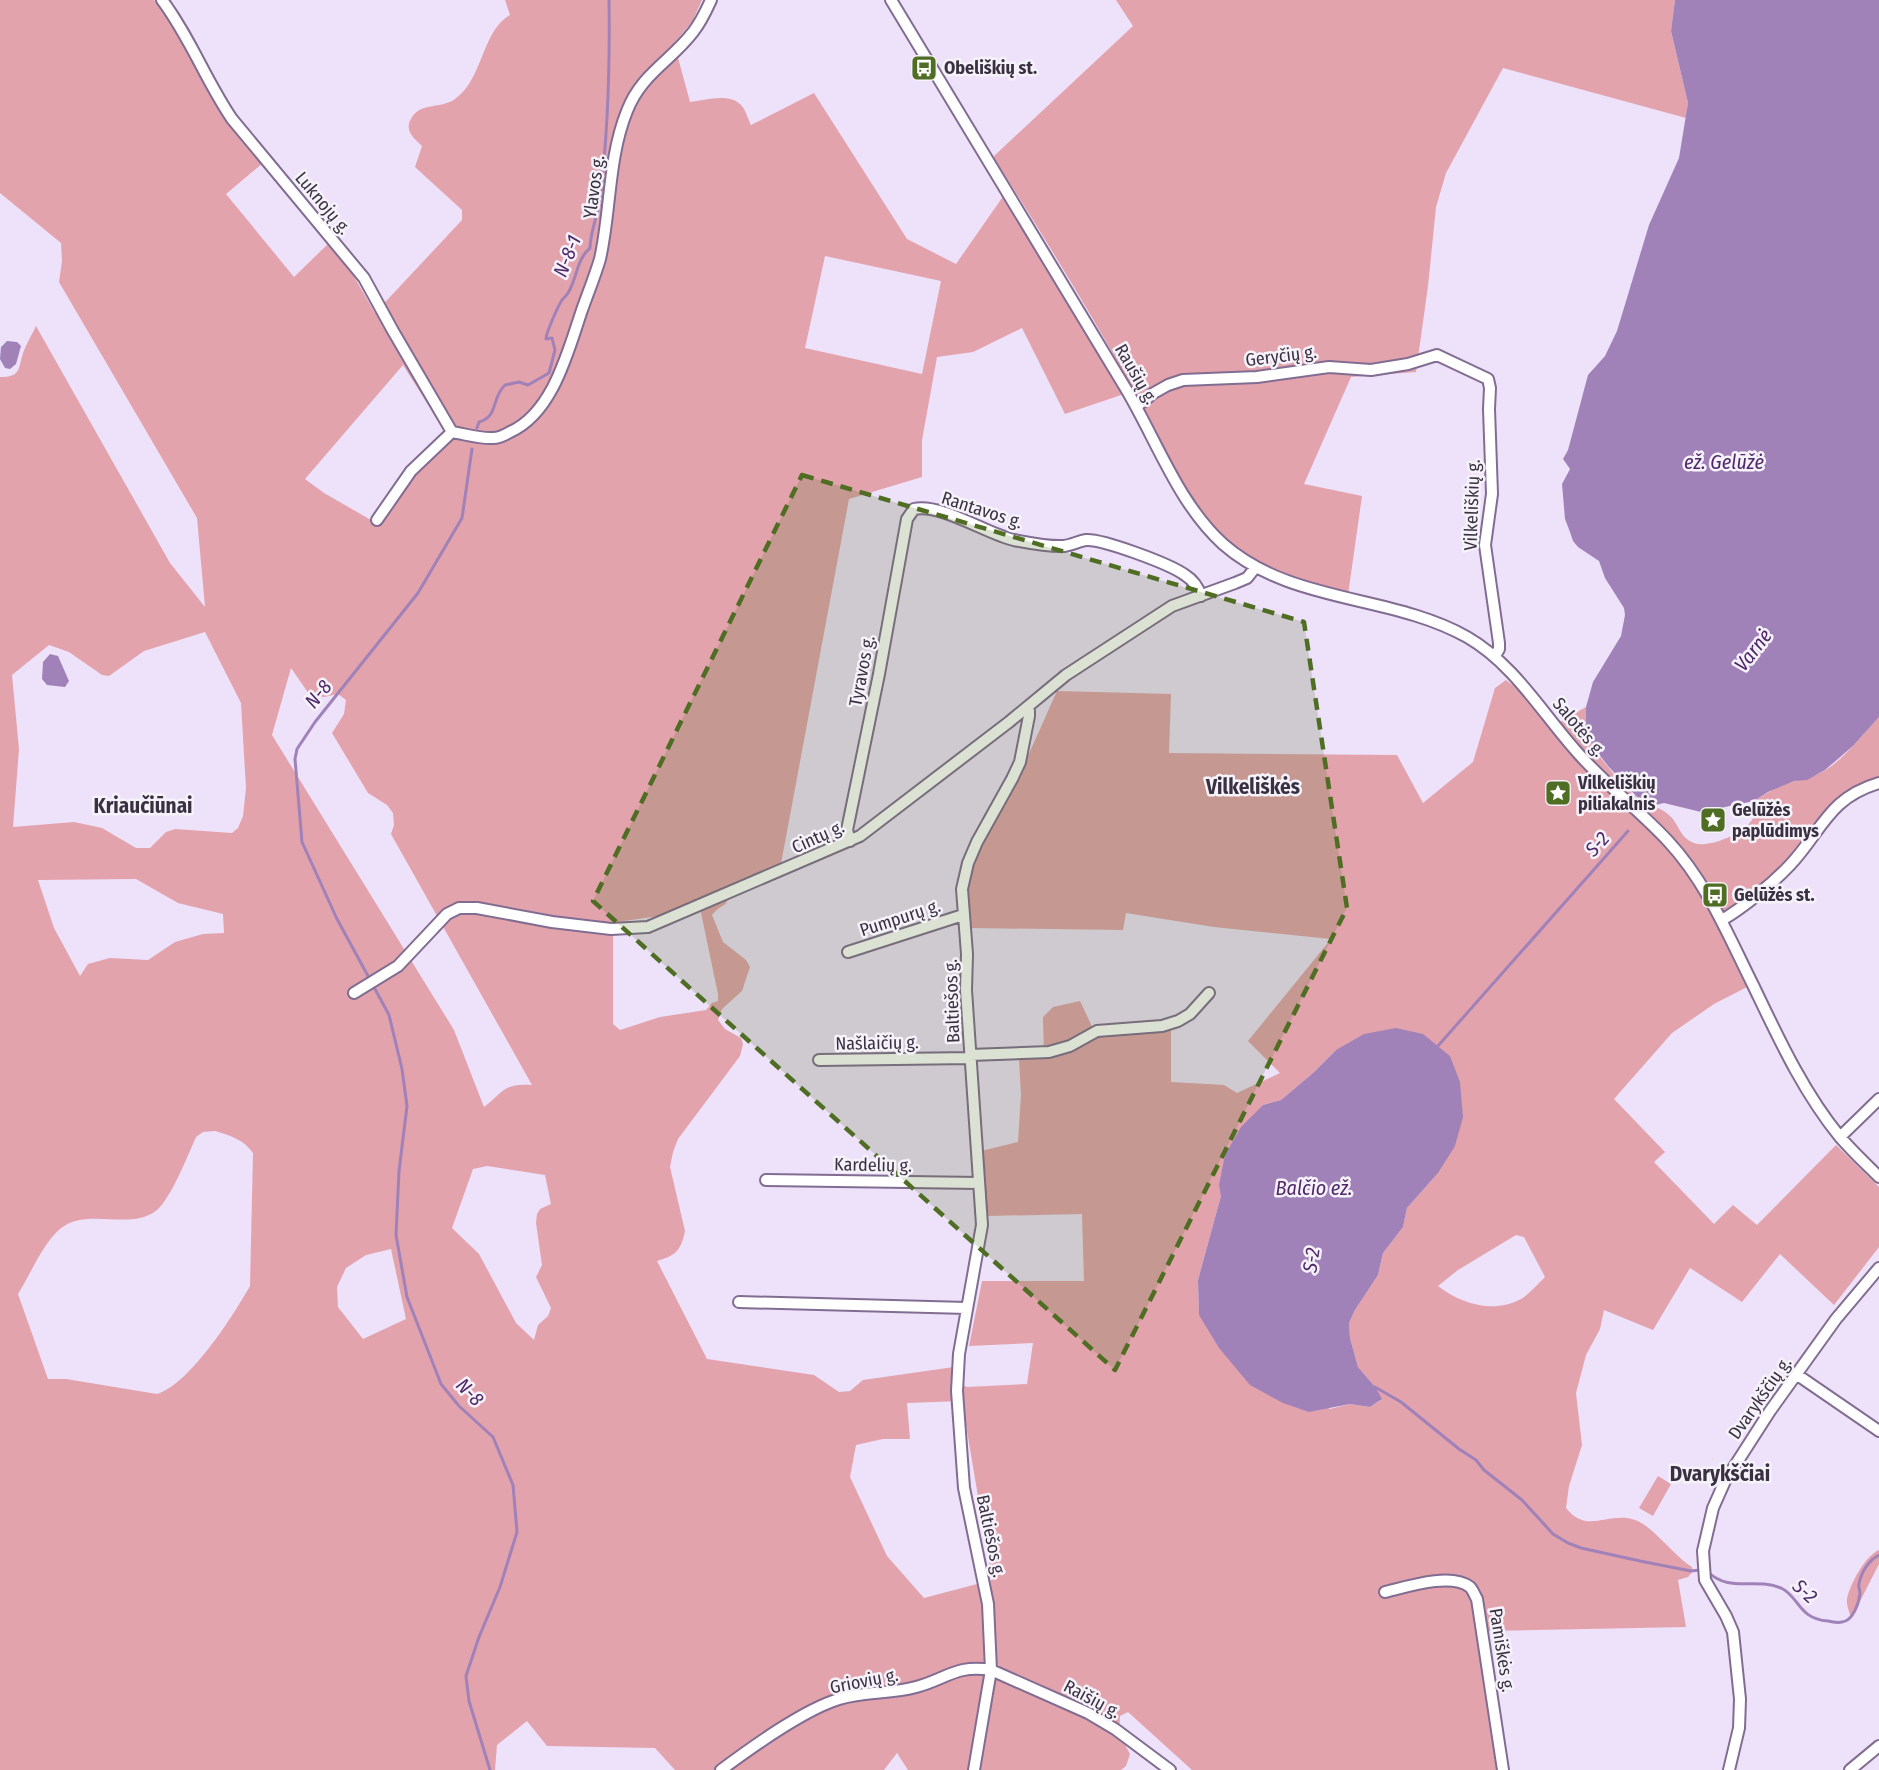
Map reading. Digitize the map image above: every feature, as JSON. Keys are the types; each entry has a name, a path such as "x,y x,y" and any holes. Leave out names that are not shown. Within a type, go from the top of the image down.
{"street":[{"name":"Luknojų g.","path":"162,0 177,21 219,101 232,119 364,278 452,432"},
{"name":"Ylavos g.","path":"452,432 500,437 528,420 550,393 561,370 599,260 617,144 626,113 633,96 647,77 693,33 711,0"},
{"name":"Raušių g.","path":"891,0 1136,406 1193,510 1223,544 1255,568"},
{"name":"Geryčių g.","path":"1136,406 1168,385 1183,380 1246,378 1329,367 1371,370 1408,364 1437,356 1484,376 1488,379 1490,388"},
{"name":"Vilkeliškių g.","path":"1490,388 1492,494 1485,545 1499,643 1495,657"},
{"path":"377,520 411,471 452,432"},
{"name":"Rantavos g.","path":"914,509 923,508 943,514 1011,539 1058,546 1067,546 1086,540 1095,541 1144,555 1184,574 1199,589 1202,596"},
{"name":"Tyravos g.","path":"850,841 847,830 879,674 893,586 907,519 914,509"},
{"name":"Salotės g.","path":"1255,568 1298,585 1431,621 1467,638 1495,657 1527,690 1580,756 1679,854 1700,881 1722,920 1795,1067 1822,1113 1840,1137 1879,1177"},
{"name":"Cintų g.","path":"354,993 398,966 447,914 459,908 477,908 552,922 610,929 648,927 850,841 867,832 1066,675 1159,613 1246,578 1255,568"},
{"name":"Baltiešos g.","path":"975,1770 991,1670 988,1604 964,1488 957,1392 959,1354 982,1226 966,990 967,954 962,889 968,864 977,842 1002,800 1020,762 1029,717 1027,707"},
{"path":"1722,920 1790,866 1835,807 1860,791 1879,783"},
{"name":"Pumpurų g.","path":"848,952 963,915"},
{"name":"Našlaičių g.","path":"819,1060 1050,1052 1070,1046 1097,1031 1162,1026 1178,1021 1190,1014 1209,993"},
{"path":"1840,1137 1879,1099"},
{"name":"Kardelių g.","path":"766,1180 979,1183"},
{"name":"Dvarykščių g.","path":"1729,1770 1739,1728 1740,1699 1733,1632 1705,1580 1703,1551 1713,1508 1742,1452 1836,1319 1879,1268"},
{"path":"739,1302 967,1308"},
{"path":"1796,1374 1879,1431"},
{"name":"Pamiškės g.","path":"1385,1592 1423,1582 1453,1580 1470,1587 1478,1599 1503,1770"},
{"name":"Griovių g.","path":"721,1770 777,1732 828,1703 859,1695 922,1686 955,1671 976,1667 991,1670"},
{"name":"Raišių g.","path":"991,1670 1088,1713 1115,1729 1170,1770"},
{"path":"1850,1770 1879,1746"}],"highlighted area":[{"path":"802,475 1304,622 1347,908 1115,1370 593,901"}],"shaded area":[{"path":"0,0 154,0 168,15 263,163 226,194 294,277 331,241 375,313 462,220 462,210 415,167 422,146 409,131 409,123 419,110 450,102 464,91 494,32 510,15 505,0 702,0 692,22 674,43 690,102 718,98 731,99 742,106 751,125 814,93 907,239 956,264 1004,195 1124,394 1065,414 1022,328 973,352 937,357 922,440 922,477 849,499 780,869 727,887 728,894 725,904 712,915 723,942 746,960 750,967 742,991 722,1009 718,1020 725,1029 741,1038 743,1044 740,1056 678,1139 670,1167 685,1231 676,1252 657,1261 707,1359 814,1375 839,1392 850,1391 863,1380 954,1367 953,1380 967,1387 1027,1384 1033,1343 969,1346 982,1281 1084,1281 1082,1214 986,1216 981,1151 1018,1142 1021,1095 1019,1059 1044,1055 1043,1017 1053,1007 1080,1001 1097,1037 1171,1026 1171,1082 1224,1085 1237,1093 1280,1073 1248,1041 1331,939 1214,927 1126,913 1123,930 969,928 967,905 969,884 975,862 1025,762 1057,691 1171,694 1169,753 1397,755 1423,803 1473,762 1495,688 1506,680 1520,691 1549,728 1586,707 1587,736 1616,776 1638,798 1667,813 1689,840 1702,844 1725,839 1746,827 1753,819 1756,810 1754,801 1763,795 1786,784 1814,776 1830,767 1879,717 1879,782 1842,795 1772,876 1717,922 1749,986 1714,1004 1672,1033 1614,1099 1665,1152 1654,1162 1714,1224 1733,1205 1757,1225 1836,1145 1879,1187 1879,1247 1834,1305 1780,1254 1742,1302 1690,1268 1653,1330 1604,1310 1600,1329 1586,1355 1576,1393 1582,1445 1569,1486 1566,1508 1582,1520 1625,1518 1642,1523 1692,1567 1693,1571 1688,1577 1678,1580 1686,1627 1487,1631 1508,1770 1192,1770 1128,1712 1120,1716 1119,1734 1130,1754 1126,1766 1121,1770 908,1770 897,1753 884,1770 675,1770 655,1748 547,1746 527,1721 497,1745 495,1770 0,1770 0,377 12,376 18,371 24,350 36,326 170,563 205,607 197,518 59,282 62,261 61,243 0,193","holes":["825,256 941,281 922,374 805,348","403,365 444,430 371,520 324,493 305,479","205,632 241,703 246,788 243,816 238,828 232,833 175,829 166,832 150,848 136,848 102,828 74,822 13,827 19,749 12,675 49,645 69,652 102,675 109,676 144,651","291,668 309,694 324,697 338,694 346,700 344,714 332,733 368,793 387,805 393,813 394,825 391,834 532,1085 509,1087 484,1107 454,1030 272,735","136,879 178,903 223,914 224,933 203,934 175,942 148,960 110,958 88,964 80,976 54,928 38,880","695,900 700,908 718,1001 712,1003 706,1010 660,1017 620,1030 613,1024 613,927 617,922 659,916","1336,1050 1438,1173 1407,1208 1403,1227 1383,1253 1378,1275 1349,1323 1350,1338 1358,1367 1376,1388 1381,1400 1370,1407 1350,1404 1330,1409 1199,1315 1198,1280 1221,1196 1263,1105 1281,1100","215,1131 231,1136 241,1141 253,1153 250,1286 222,1331 210,1348 183,1377 170,1388 157,1394 66,1379 48,1379 18,1294 42,1251 54,1235 71,1222 83,1219 134,1219 157,1210 184,1165 196,1137 203,1132","487,1166 545,1175 551,1204 540,1209 537,1214 536,1223 542,1265 536,1277 551,1308 548,1316 538,1325 534,1340 516,1323 479,1254 452,1228 473,1169","1516,1235 1524,1237 1545,1277 1521,1299 1500,1306 1478,1305 1438,1286 1458,1270","391,1249 406,1319 363,1339 338,1307 337,1287 346,1268 366,1255","962,1401 992,1580 924,1598 887,1556 850,1477 856,1445 883,1439 910,1439 907,1403"]},
{"path":"1116,0 1675,0 1671,31 1688,103 1686,118 1503,68 1446,173 1436,207 1416,372 1351,377 1304,484 1362,496 1348,595 1271,570 1229,544 1214,529 1186,490 1097,325 993,157 1133,26"},
{"path":"1658,1476 1671,1484 1653,1516 1639,1508"},
{"path":"1879,1550 1879,1564 1851,1619 1847,1601 1851,1586 1864,1564"}],"water":[{"name":"ež. Gelūžė","path":"1675,0 1879,0 1879,717 1853,746 1825,770 1807,780 1794,781 1754,801 1701,812 1664,803 1651,806 1636,796 1608,766 1592,745 1585,730 1586,707 1593,682 1621,636 1625,615 1624,608 1605,578 1599,561 1573,541 1565,519 1562,484 1570,469 1563,459 1568,450 1588,375 1605,356 1617,331 1649,225 1679,158 1688,103 1671,31"},
{"path":"7,341 17,342 21,346 16,364 10,369 5,368 0,359 1,347"},
{"path":"50,654 58,656 69,681 65,687 47,685 42,679 43,662"},
{"name":"Balčio ež.","path":"1396,1028 1423,1034 1450,1056 1460,1082 1463,1117 1455,1146 1438,1173 1407,1208 1403,1227 1383,1253 1378,1275 1349,1323 1350,1338 1358,1367 1382,1399 1370,1407 1350,1404 1309,1412 1283,1403 1250,1385 1219,1348 1199,1315 1198,1280 1221,1196 1219,1185 1225,1155 1241,1127 1263,1105 1281,1100 1336,1050 1364,1034"}],"waterway":[{"name":"N-8-1","path":"477,428 479,422 490,416 498,395 505,385 519,382 528,385 549,373 555,350 552,338 546,339 548,331 560,303 571,288 582,258 590,248 600,199 605,149 609,75 609,0"},
{"name":"N-8","path":"368,976 337,919 302,842 295,759 297,749 315,722 418,593 462,518 472,449"},
{"name":"S-2","path":"1437,1047 1628,831"},
{"name":"N-8","path":"375,989 389,1015 402,1069 407,1106 399,1171 396,1235 407,1297 441,1384 459,1406 493,1437 513,1485 517,1532 500,1587 466,1676 469,1701 490,1770"},
{"name":"S-2","path":"1375,1387 1401,1402 1476,1460 1484,1470 1522,1500 1553,1534 1568,1543 1640,1561 1691,1571 1700,1570"},
{"name":"S-2","path":"1708,1572 1725,1582 1771,1585 1781,1588 1811,1616 1840,1622 1846,1621 1855,1611 1862,1575 1869,1563 1879,1555"}],"place":[{"name":"Obeliškių st.","path":"924,68"},
{"name":"Vilkeliškių piliakalnis","path":"1558,793"},
{"name":"Gelūžės paplūdimys","path":"1713,820"},
{"name":"Gelūžės st.","path":"1715,895"}],"district":[{"name":"Vilkeliškės","path":"1253,787"},
{"name":"Kriaučiūnai","path":"143,806"},
{"name":"Dvarykščiai","path":"1720,1474"}],"water label":[{"name":"Varnė","path":"1753,650"}]}
